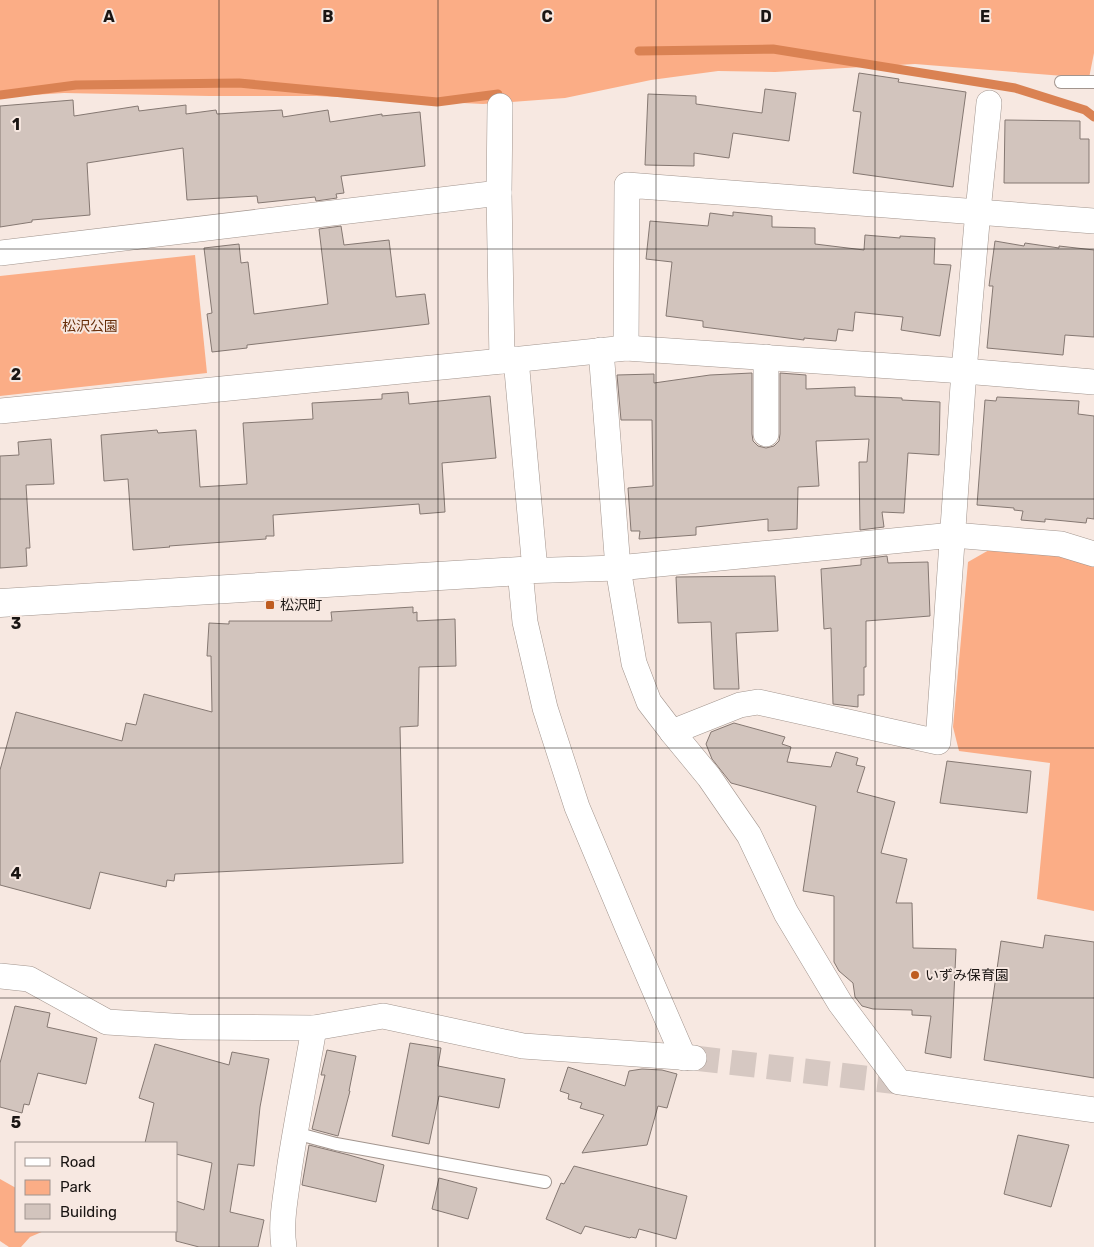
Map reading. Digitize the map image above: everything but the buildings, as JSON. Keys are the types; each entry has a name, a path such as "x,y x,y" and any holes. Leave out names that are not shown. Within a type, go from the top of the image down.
{"street":[{"path":"672,732 740,705 758,702 938,742 964,371 989,103"},
{"path":"0,976 29,979 107,1022 188,1027 314,1028 383,1016 522,1046 689,1058 627,926 577,807 544,708 526,622 527,570 509,360 499,193 500,106"},
{"path":"626,348 627,185 1094,221"},
{"path":"0,253 499,193"},
{"path":"0,411 626,348 964,371 1094,382"},
{"path":"601,350 618,568 634,663 649,702 709,777 749,834 786,913 840,1003 899,1082 1094,1110"},
{"path":"766,357 766,434"},
{"path":"0,603 527,570 618,568 953,535 1060,544 1094,554"},
{"path":"284,1247 282,1237 283,1215 295,1133 314,1028"}],"lane":[{"path":"1061,82 1094,82"},
{"path":"295,1133 336,1144 545,1182"}],"green space":[{"path":"0,0 1094,0 1094,53 1089,78 915,64 775,72 718,71 651,80 565,98 483,104 317,96 64,93 0,97"},
{"name":"松沢公園","path":"195,255 207,373 0,396 0,276"},
{"path":"989,550 1061,554 1094,565 1094,911 1037,899 1050,763 959,751 953,727 968,562"},
{"path":"0,1179 15,1187 15,1232 42,1232 30,1237 21,1247 9,1247 0,1241"}],"waterway":[{"path":"639,51 773,49 1015,88 1085,110 1094,117"},
{"path":"0,95 76,85 239,83 437,102 498,94"}],"tunnel":[{"path":"694,1058 899,1082"}],"place":[{"name":"松沢町","path":"270,605"},
{"name":"いずみ保育園","path":"915,975"}]}
